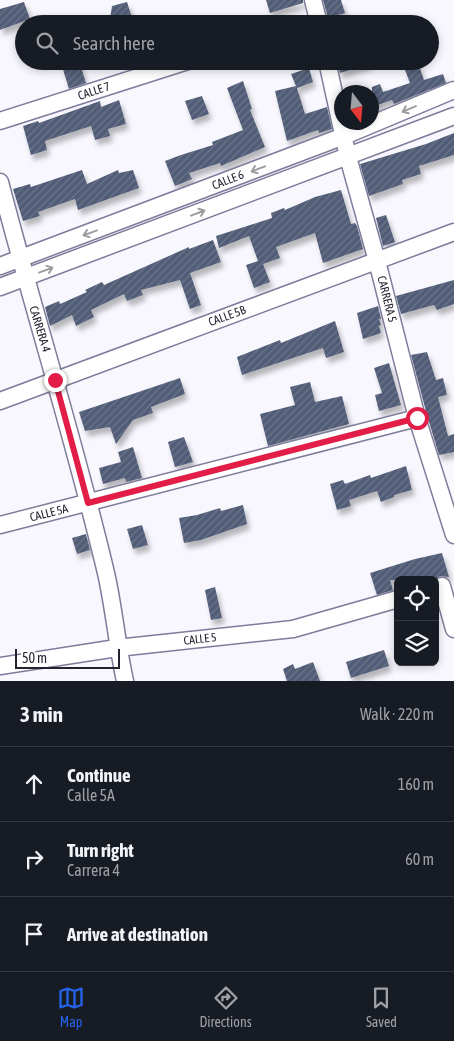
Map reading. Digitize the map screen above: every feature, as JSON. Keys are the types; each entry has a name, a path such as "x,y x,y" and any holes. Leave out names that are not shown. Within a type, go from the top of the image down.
{"street":[{"path":"313,0 314,15"},
{"name":"CALLE 7","path":"0,121 160,70"},
{"name":"CARRERA 5","path":"329,70 348,157 378,261 417,418 454,535"},
{"name":"CALLE 6","path":"0,266 344,136 454,90"},
{"name":"CALLE 6","path":"0,287 454,116"},
{"name":"CARRERA 4","path":"0,182 19,258 55,380 88,503 106,576 124,681"},
{"path":"110,225 115,244"},
{"name":"CALLE 5B","path":"0,400 454,232"},
{"name":"CALLE 5A","path":"0,525 417,418"},
{"path":"444,585 454,629"},
{"name":"CALLE 5","path":"0,666 117,648 293,630 394,600"}],"building":[{"path":"266,0 303,0 303,3 270,13"},
{"path":"323,0 341,0 345,13 327,15"},
{"path":"24,2 29,15 15,15 15,24 0,30 0,9"},
{"path":"127,2 131,15 111,15 112,6"},
{"path":"63,70 82,70 86,83 69,89"},
{"path":"310,70 313,82 297,88 305,114 327,107 332,129 319,133 318,130 287,141 275,91 296,86 291,74"},
{"path":"339,70 350,70 340,73"},
{"path":"405,70 420,70 424,80 443,74 446,83 394,104 392,100 379,105 379,85 377,85 380,84 383,92 410,83"},
{"path":"243,81 252,109 250,110 265,147 221,166 220,163 189,173 192,179 175,186 165,161 213,145 212,142 243,130 227,88"},
{"path":"202,96 209,114 192,120 185,101"},
{"path":"119,100 126,124 108,129 110,136 95,140 91,126 45,141 47,150 31,155 23,126 38,121 39,123 100,101 101,107"},
{"path":"454,133 454,155 419,166 421,174 402,180 403,184 369,196 360,164 426,144"},
{"path":"82,170 87,184 118,170 119,173 133,170 139,188 78,210 75,199 38,212 40,216 23,221 13,189 30,184 31,187"},
{"path":"341,190 351,224 355,223 357,226 363,249 323,263 315,233 276,247 280,258 263,264 270,282 254,288 246,265 258,261 249,236 219,248 216,236 272,218 271,213 284,208 285,210 315,197"},
{"path":"386,215 395,242 383,246 376,218"},
{"path":"213,240 221,262 190,273 201,305 190,309 180,280 141,290 143,295 127,301 124,294 91,310 94,317 76,326 72,315 50,326 45,307 59,301 60,304 87,292 85,290 102,282 104,285 189,247 189,249"},
{"path":"454,280 454,304 437,310 434,305 401,314 396,296"},
{"path":"378,306 381,319 379,319 381,325 379,326 381,333 363,339 357,313"},
{"path":"335,321 344,352 326,358 323,348 242,375 237,357 280,340 281,343"},
{"path":"427,352 436,380 443,378 447,395 438,397 448,436 454,434 454,452 439,455 411,355"},
{"path":"389,363 401,405 379,411 375,395 382,393 374,368"},
{"path":"180,378 185,394 151,407 153,413 133,420 116,444 110,427 85,431 79,412"},
{"path":"310,382 315,402 342,396 349,424 268,446 260,414 295,405 290,387"},
{"path":"184,437 193,462 175,467 168,442"},
{"path":"133,447 142,478 126,482 125,478 103,484 99,468 121,462 118,452"},
{"path":"406,466 412,490 394,495 394,497 381,502 377,491 349,500 351,506 337,510 330,484 343,480 345,484 370,475 371,478"},
{"path":"243,505 247,524 201,540 184,543 179,518 220,508 221,511"},
{"path":"142,525 148,545 133,549 127,529"},
{"path":"86,534 90,550 77,554 72,538"},
{"path":"442,553 449,577 394,576 394,580 390,580 393,590 377,595 370,573"},
{"path":"215,587 222,618 211,620 205,590"},
{"path":"384,650 389,666 351,678 346,662"},
{"path":"313,662 320,681 287,681 283,669 293,664 295,669"}],"route":[{"path":"55,380 88,503 417,418"}]}
